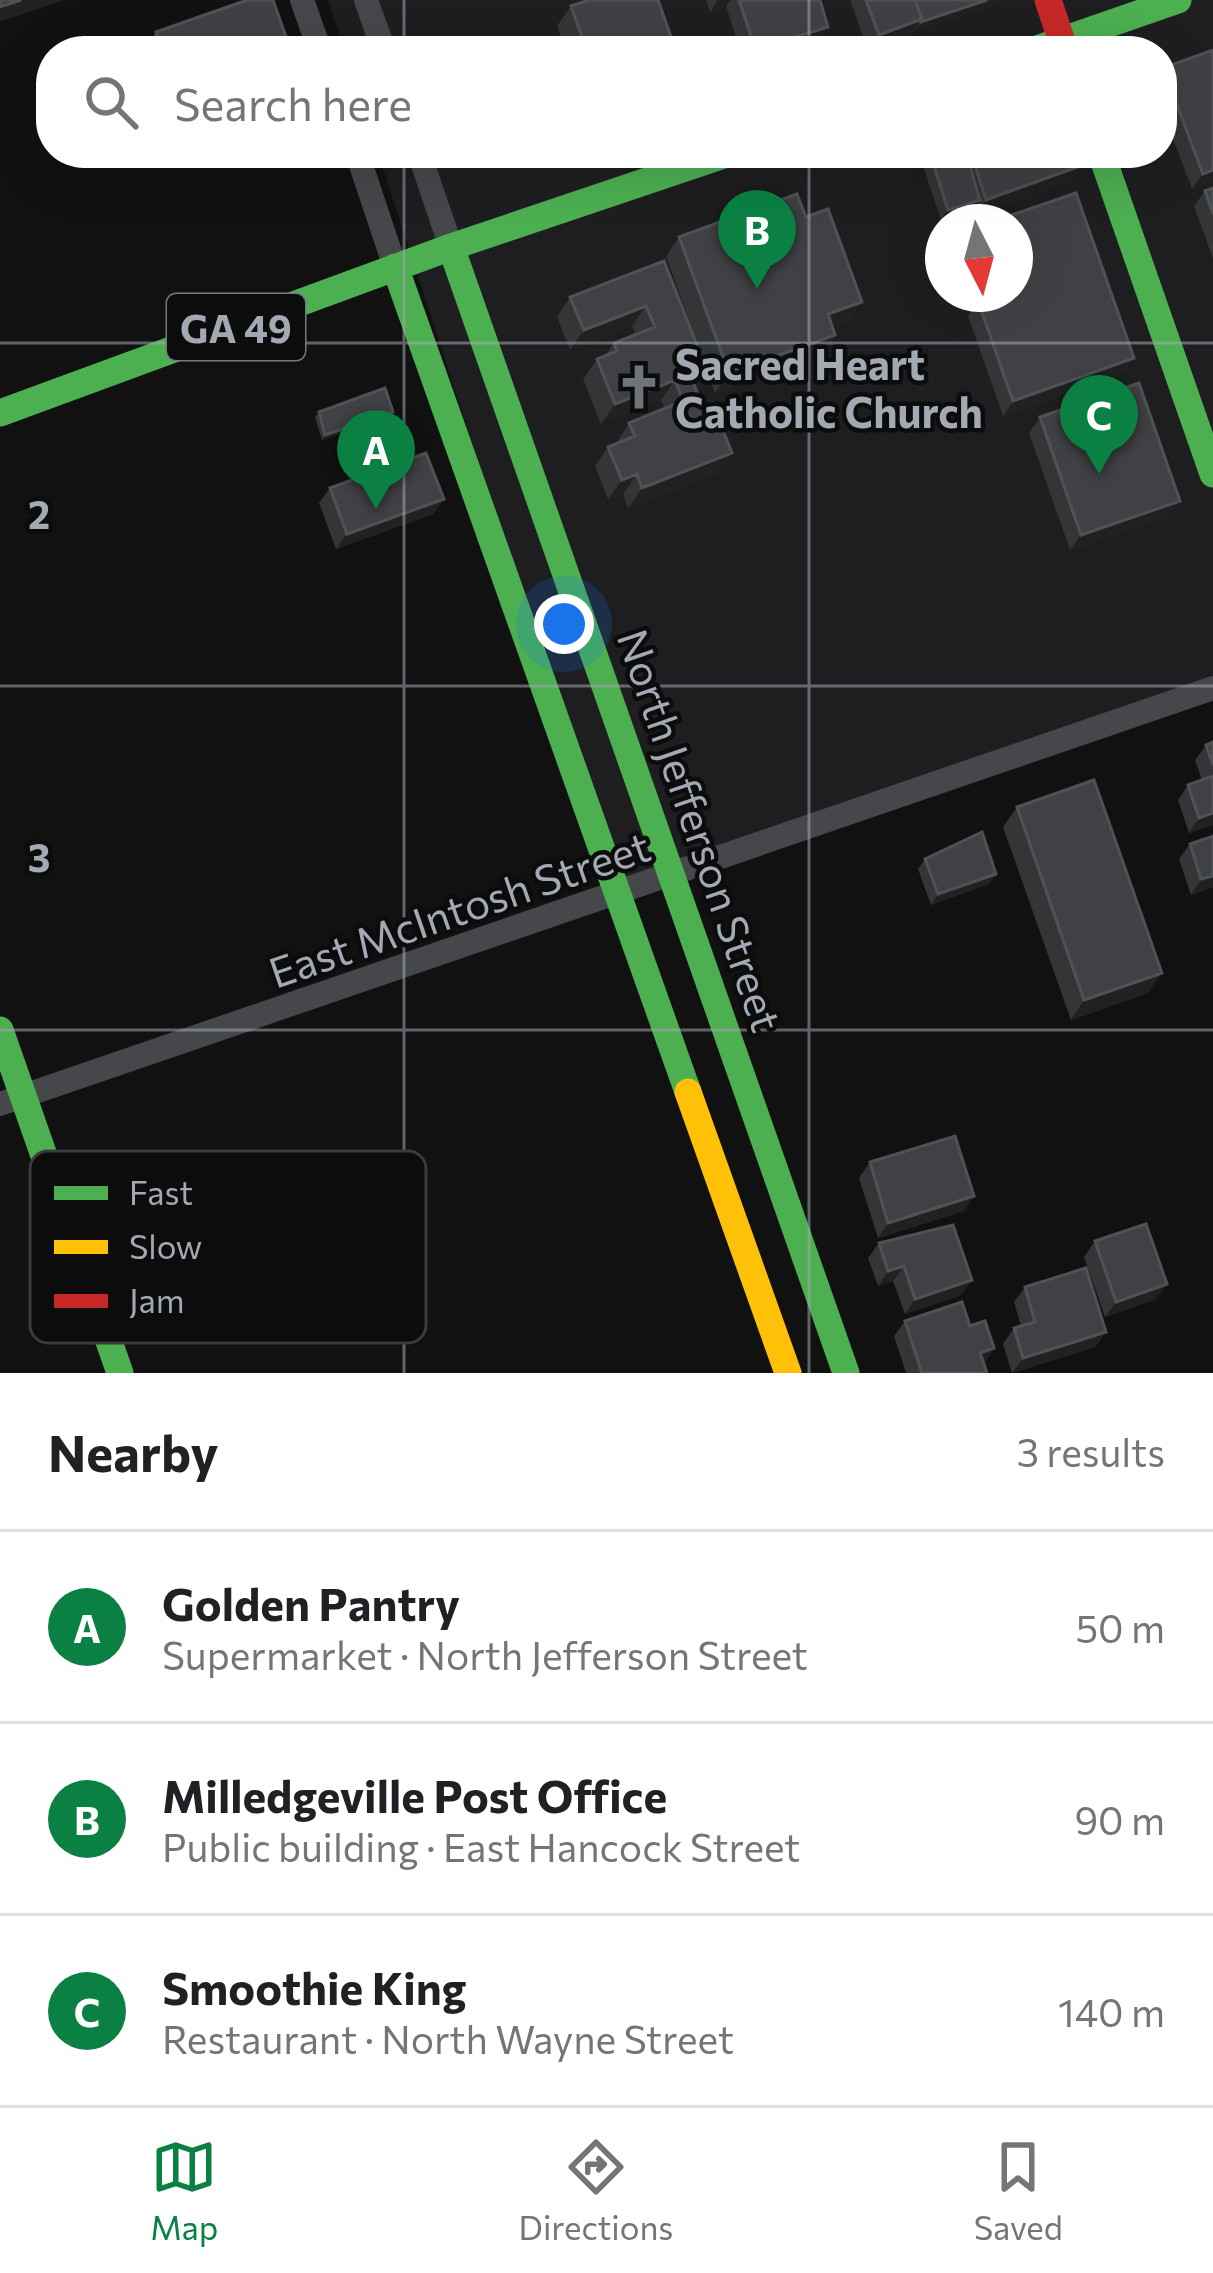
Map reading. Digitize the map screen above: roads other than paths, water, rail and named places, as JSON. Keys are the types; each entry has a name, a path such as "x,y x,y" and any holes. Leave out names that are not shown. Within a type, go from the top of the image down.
{"main road":[{"path":"1048,0 1060,36"},
{"path":"1088,36 1178,0"},
{"name":"GA 49","path":"0,413 395,267 685,168"},
{"path":"1106,168 1213,474"},
{"name":"North Jefferson Street","path":"451,247 846,1373"},
{"path":"395,267 788,1373"},
{"path":"0,1030 11,1100 31,1151"},
{"path":"108,1343 120,1373"}],"street":[{"path":"302,0 315,36"},
{"path":"366,0 379,36"},
{"path":"362,168 395,267"},
{"path":"424,168 451,247"},
{"name":"East McIntosh Street","path":"11,1100 619,896 1213,688"}],"place":[{"name":"Milledgeville Post Office","path":"757,289"},
{"name":"Sacred Heart Catholic Church","path":"639,387"},
{"name":"Smoothie King","path":"1099,474"},
{"name":"Golden Pantry","path":"376,509"}]}
